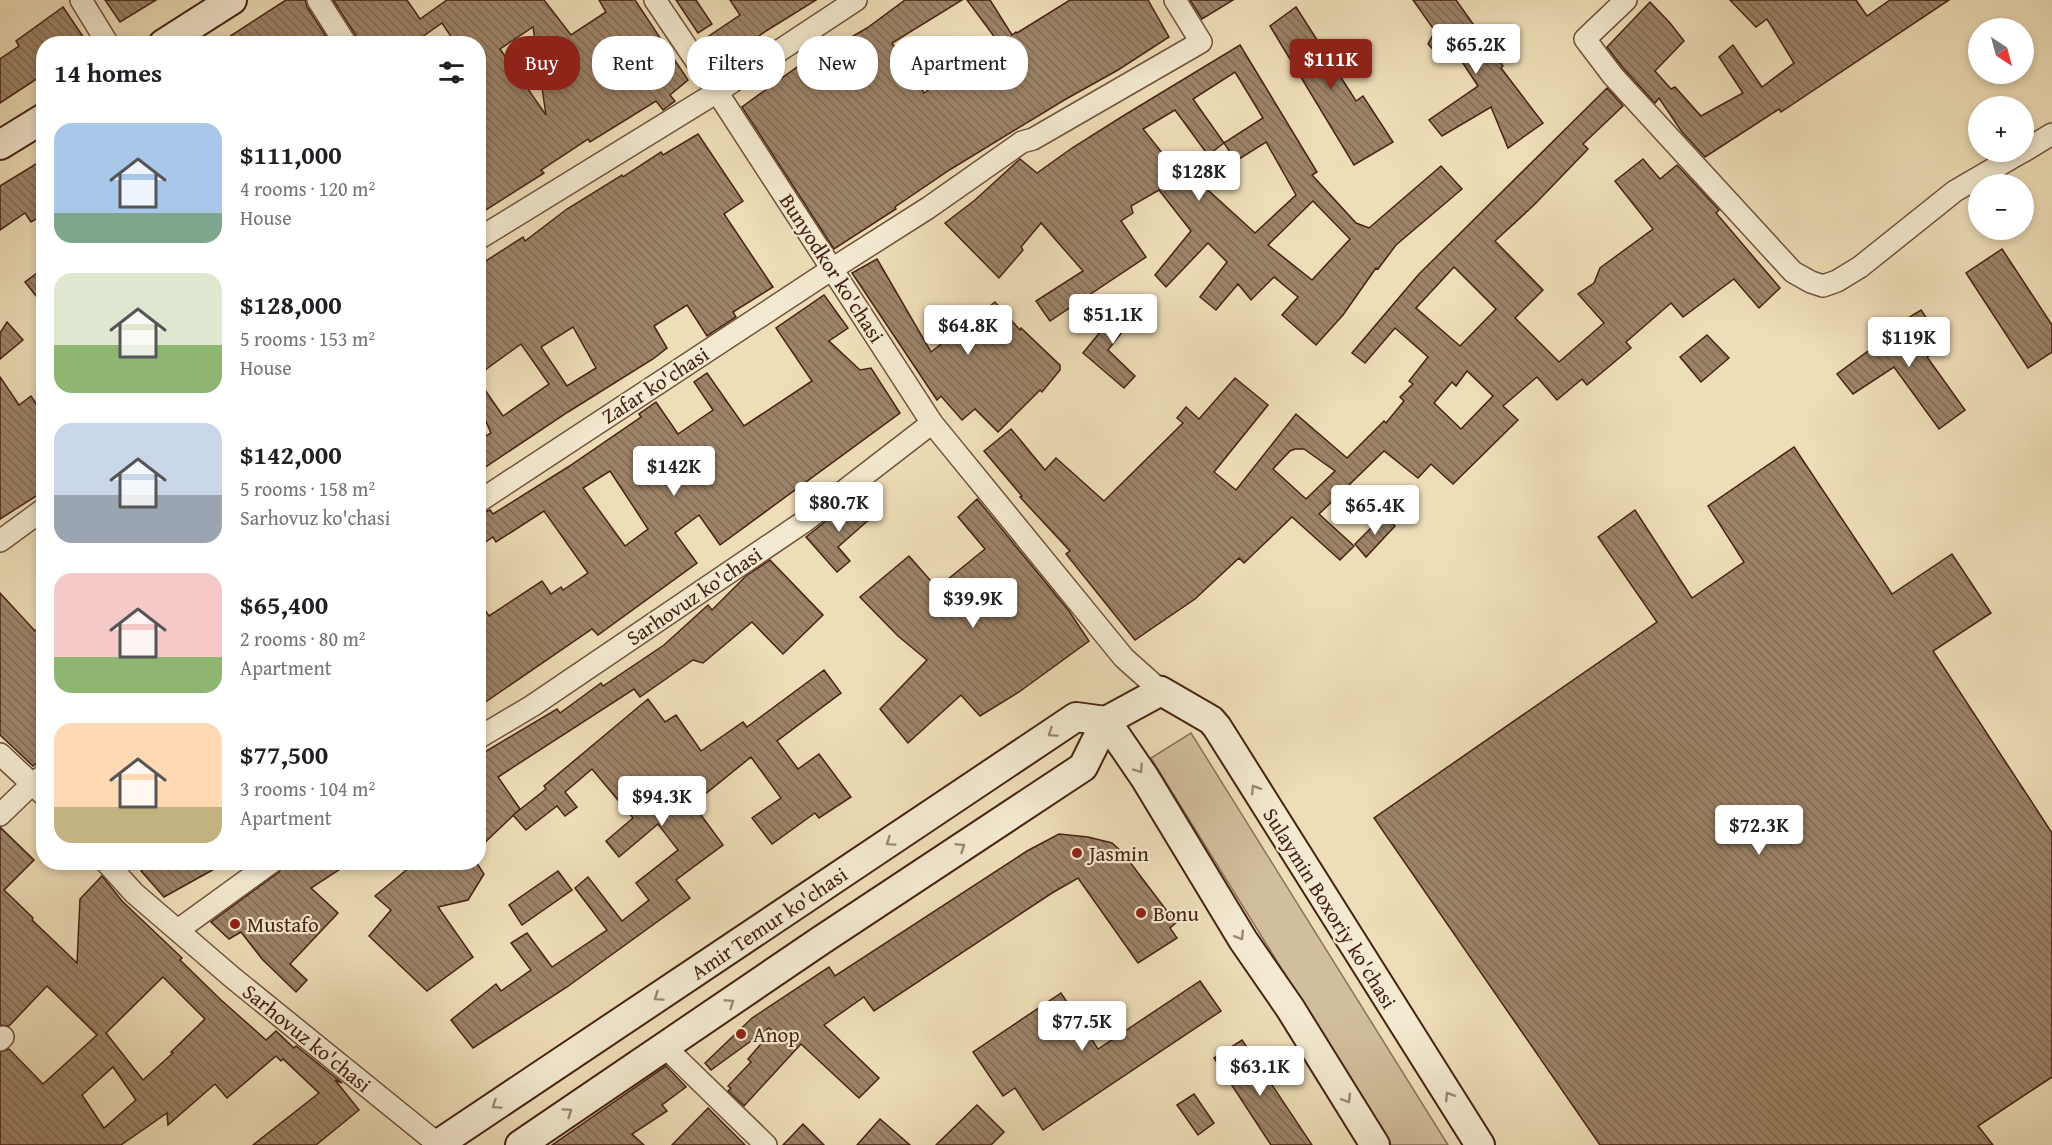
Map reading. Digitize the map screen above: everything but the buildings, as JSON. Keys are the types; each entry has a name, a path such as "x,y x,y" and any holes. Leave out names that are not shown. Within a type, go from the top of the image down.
{"main road":[{"path":"176,36 232,0"},
{"path":"0,145 36,123"},
{"path":"1161,691 1106,721 1145,778 1243,940 1290,1008 1375,1145"},
{"name":"Sulaymin Boxoriy ko'chasi","path":"1161,691 1211,720 1217,727 1480,1145"},
{"name":"Amir Temur ko'chasi","path":"437,1144 1076,717 1106,721 1083,767 520,1145"}],"street":[{"path":"81,0 103,36"},
{"path":"318,0 341,36"},
{"name":"Bunyodkor ko'chasi","path":"655,0 932,423 1124,658 1161,691"},
{"path":"486,234 717,92 856,0"},
{"name":"Zafar ko'chasi","path":"486,497 928,208 1023,142 1033,139 1201,42 1176,0"},
{"path":"1626,0 1585,39 1613,76 1735,210 1793,272 1811,282 1823,286 1860,267 1955,191 2004,162"},
{"path":"2034,145 2052,134"},
{"name":"Sarhovuz ko'chasi","path":"486,733 532,706 805,521 932,423"},
{"path":"0,541 36,515"},
{"path":"0,754 36,782"},
{"path":"0,815 36,788"},
{"name":"Sarhovuz ko'chasi","path":"113,870 134,893 233,978 437,1144"},
{"path":"178,930 261,870"},
{"path":"665,1047 766,1145"}],"shaded area":[{"path":"1191,733 1448,1145 1391,1145 1151,758"}],"place":[{"name":"Jasmin","path":"1077,853"},
{"name":"Bonu","path":"1141,913"},
{"name":"Mustafo","path":"235,924"},
{"name":"Anop","path":"741,1034"}]}
